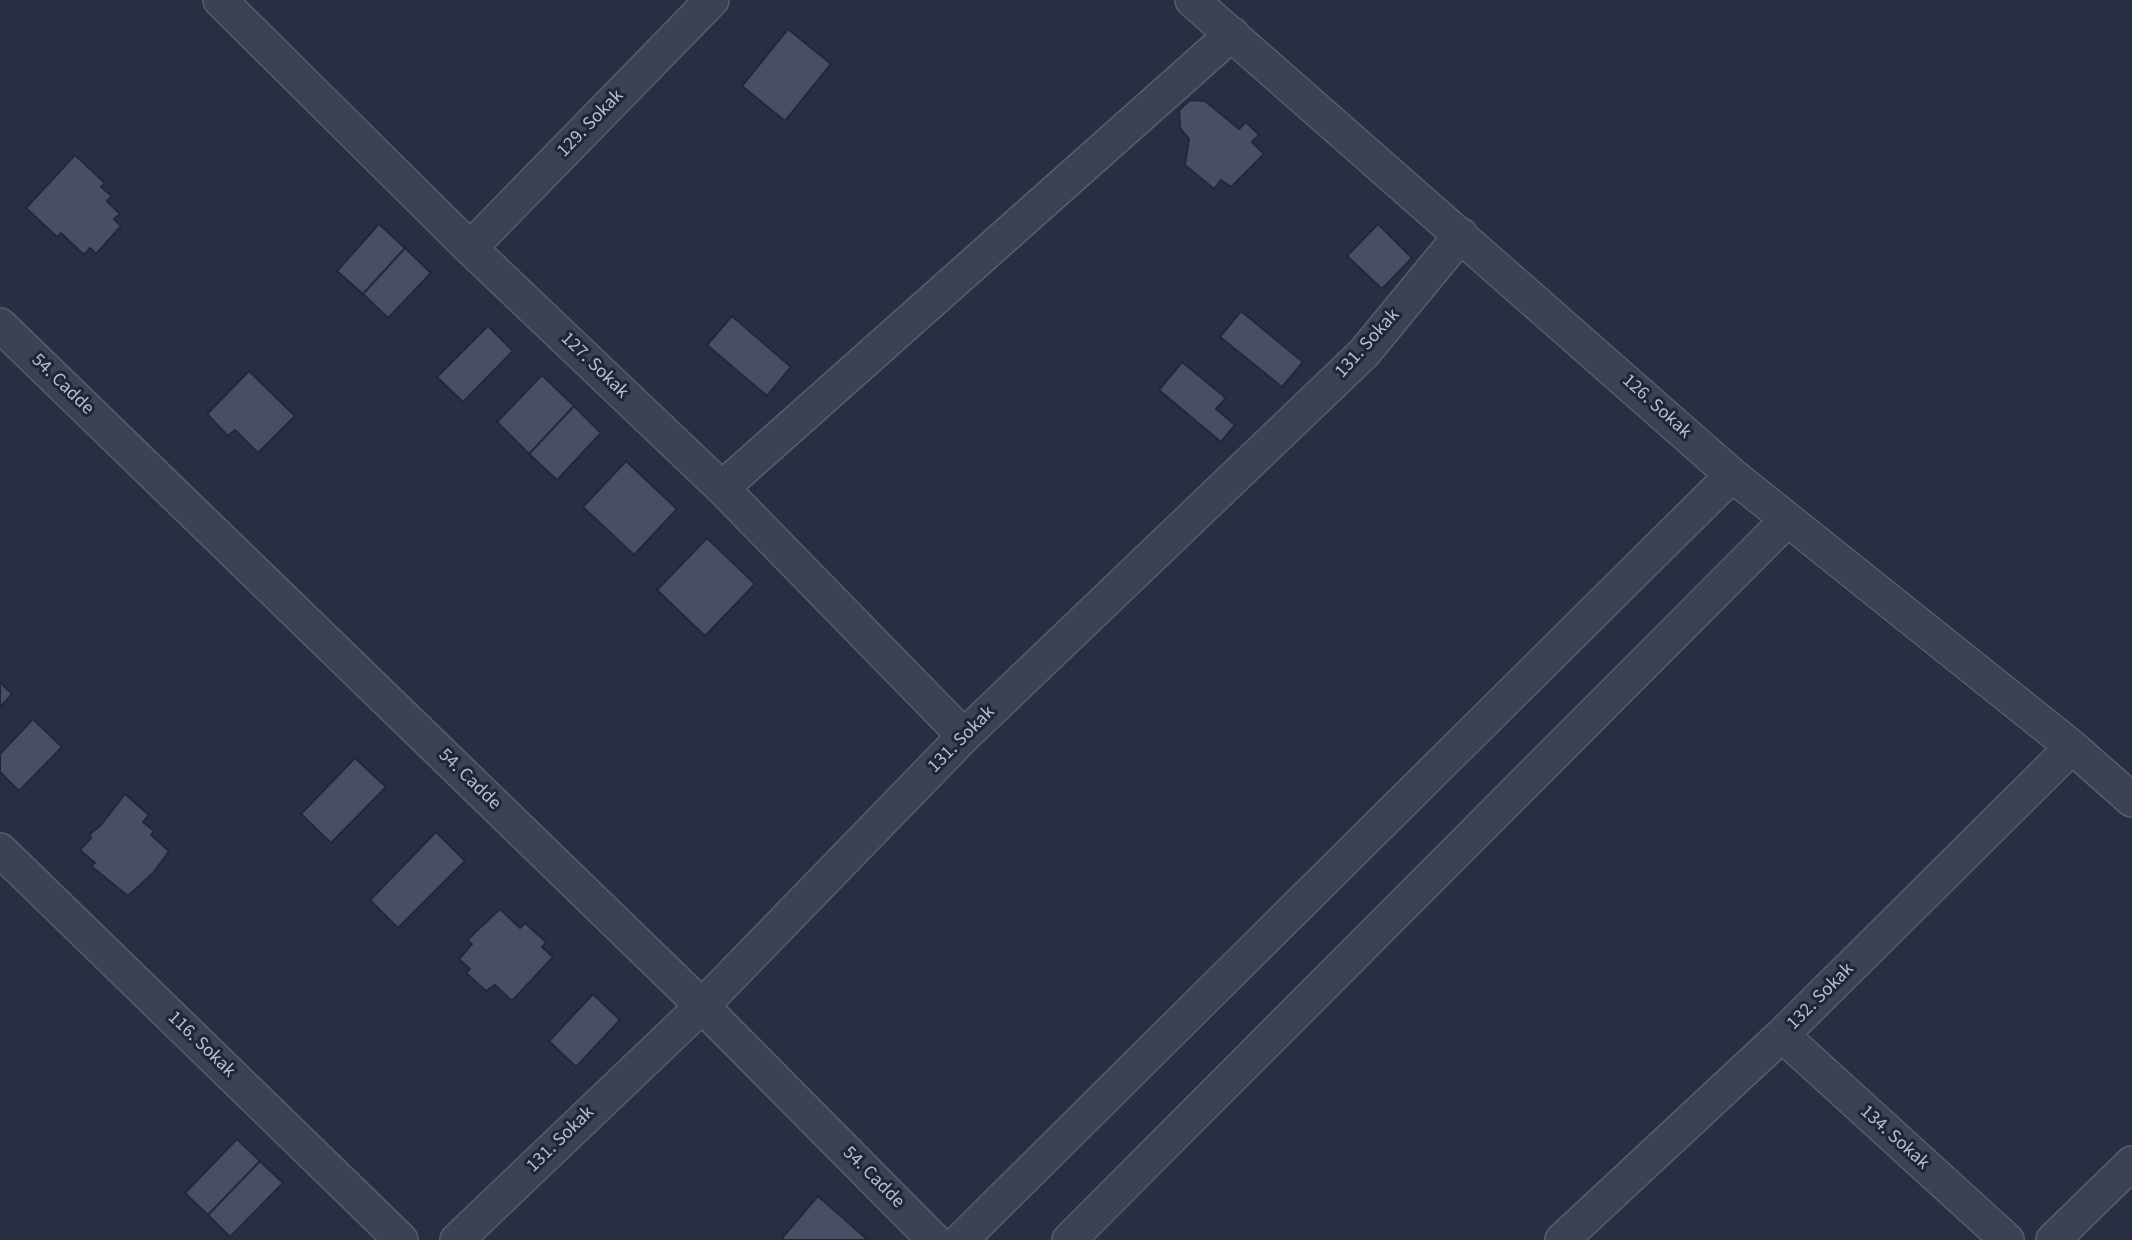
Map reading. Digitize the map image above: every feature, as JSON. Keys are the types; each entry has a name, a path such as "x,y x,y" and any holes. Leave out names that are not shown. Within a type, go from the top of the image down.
{"street":[{"name":"127. Sokak","path":"220,0 470,248 722,488 964,736"},
{"name":"129. Sokak","path":"470,248 712,0"},
{"name":"126. Sokak","path":"1192,0 1732,475 2071,747 2132,800"},
{"path":"722,488 1232,34"},
{"name":"131. Sokak","path":"457,1240 702,1006 964,736 1364,353 1461,235"},
{"name":"54. Cadde","path":"0,325 702,1006 934,1240"},
{"path":"961,1240 1732,475"},
{"path":"1069,1240 1787,520"},
{"name":"132. Sokak","path":"1562,1240 1782,1035 2071,747"},
{"name":"116. Sokak","path":"0,850 401,1240"},
{"name":"134. Sokak","path":"1782,1035 2007,1240"},
{"path":"2053,1240 2132,1163"}],"building":[{"path":"788,29 831,64 785,121 742,86"},
{"path":"1190,100 1205,101 1239,129 1246,122 1259,135 1252,142 1264,154 1231,187 1221,180 1214,189 1185,165 1189,139 1180,128 1179,110"},
{"path":"75,155 105,183 101,187 112,196 107,201 120,214 114,219 121,226 96,254 90,248 84,255 61,233 57,237 26,208"},
{"path":"379,224 405,248 363,294 337,271"},
{"path":"1378,224 1412,258 1382,289 1347,256"},
{"path":"405,248 431,273 388,318 363,294"},
{"path":"1241,311 1303,362 1282,387 1220,337"},
{"path":"732,316 791,367 767,396 707,345"},
{"path":"488,326 513,351 463,402 437,377"},
{"path":"1182,362 1226,398 1216,409 1235,425 1221,442 1159,390"},
{"path":"249,371 295,416 258,453 235,430 228,436 207,414"},
{"path":"542,375 574,406 529,454 497,422"},
{"path":"574,406 601,433 557,480 529,454"},
{"path":"626,461 677,509 634,555 583,507"},
{"path":"707,538 755,584 705,636 657,590"},
{"path":"0,682 12,694 0,707"},
{"path":"33,719 62,747 19,791 0,772 0,754"},
{"path":"355,758 386,787 331,843 301,814"},
{"path":"125,794 149,815 143,822 154,831 151,835 169,851 154,872 128,896 91,866 95,863 80,850 91,838 90,834 101,825"},
{"path":"436,832 465,861 398,928 370,900"},
{"path":"500,909 520,928 525,923 546,942 542,947 553,957 512,1001 495,985 486,991 466,973 470,969 459,959 472,944 467,940"},
{"path":"593,994 620,1020 576,1067 549,1041"},
{"path":"237,1139 260,1161 208,1215 185,1193"},
{"path":"260,1161 283,1183 230,1237 208,1215"},
{"path":"818,1196 868,1240 782,1238"}]}
